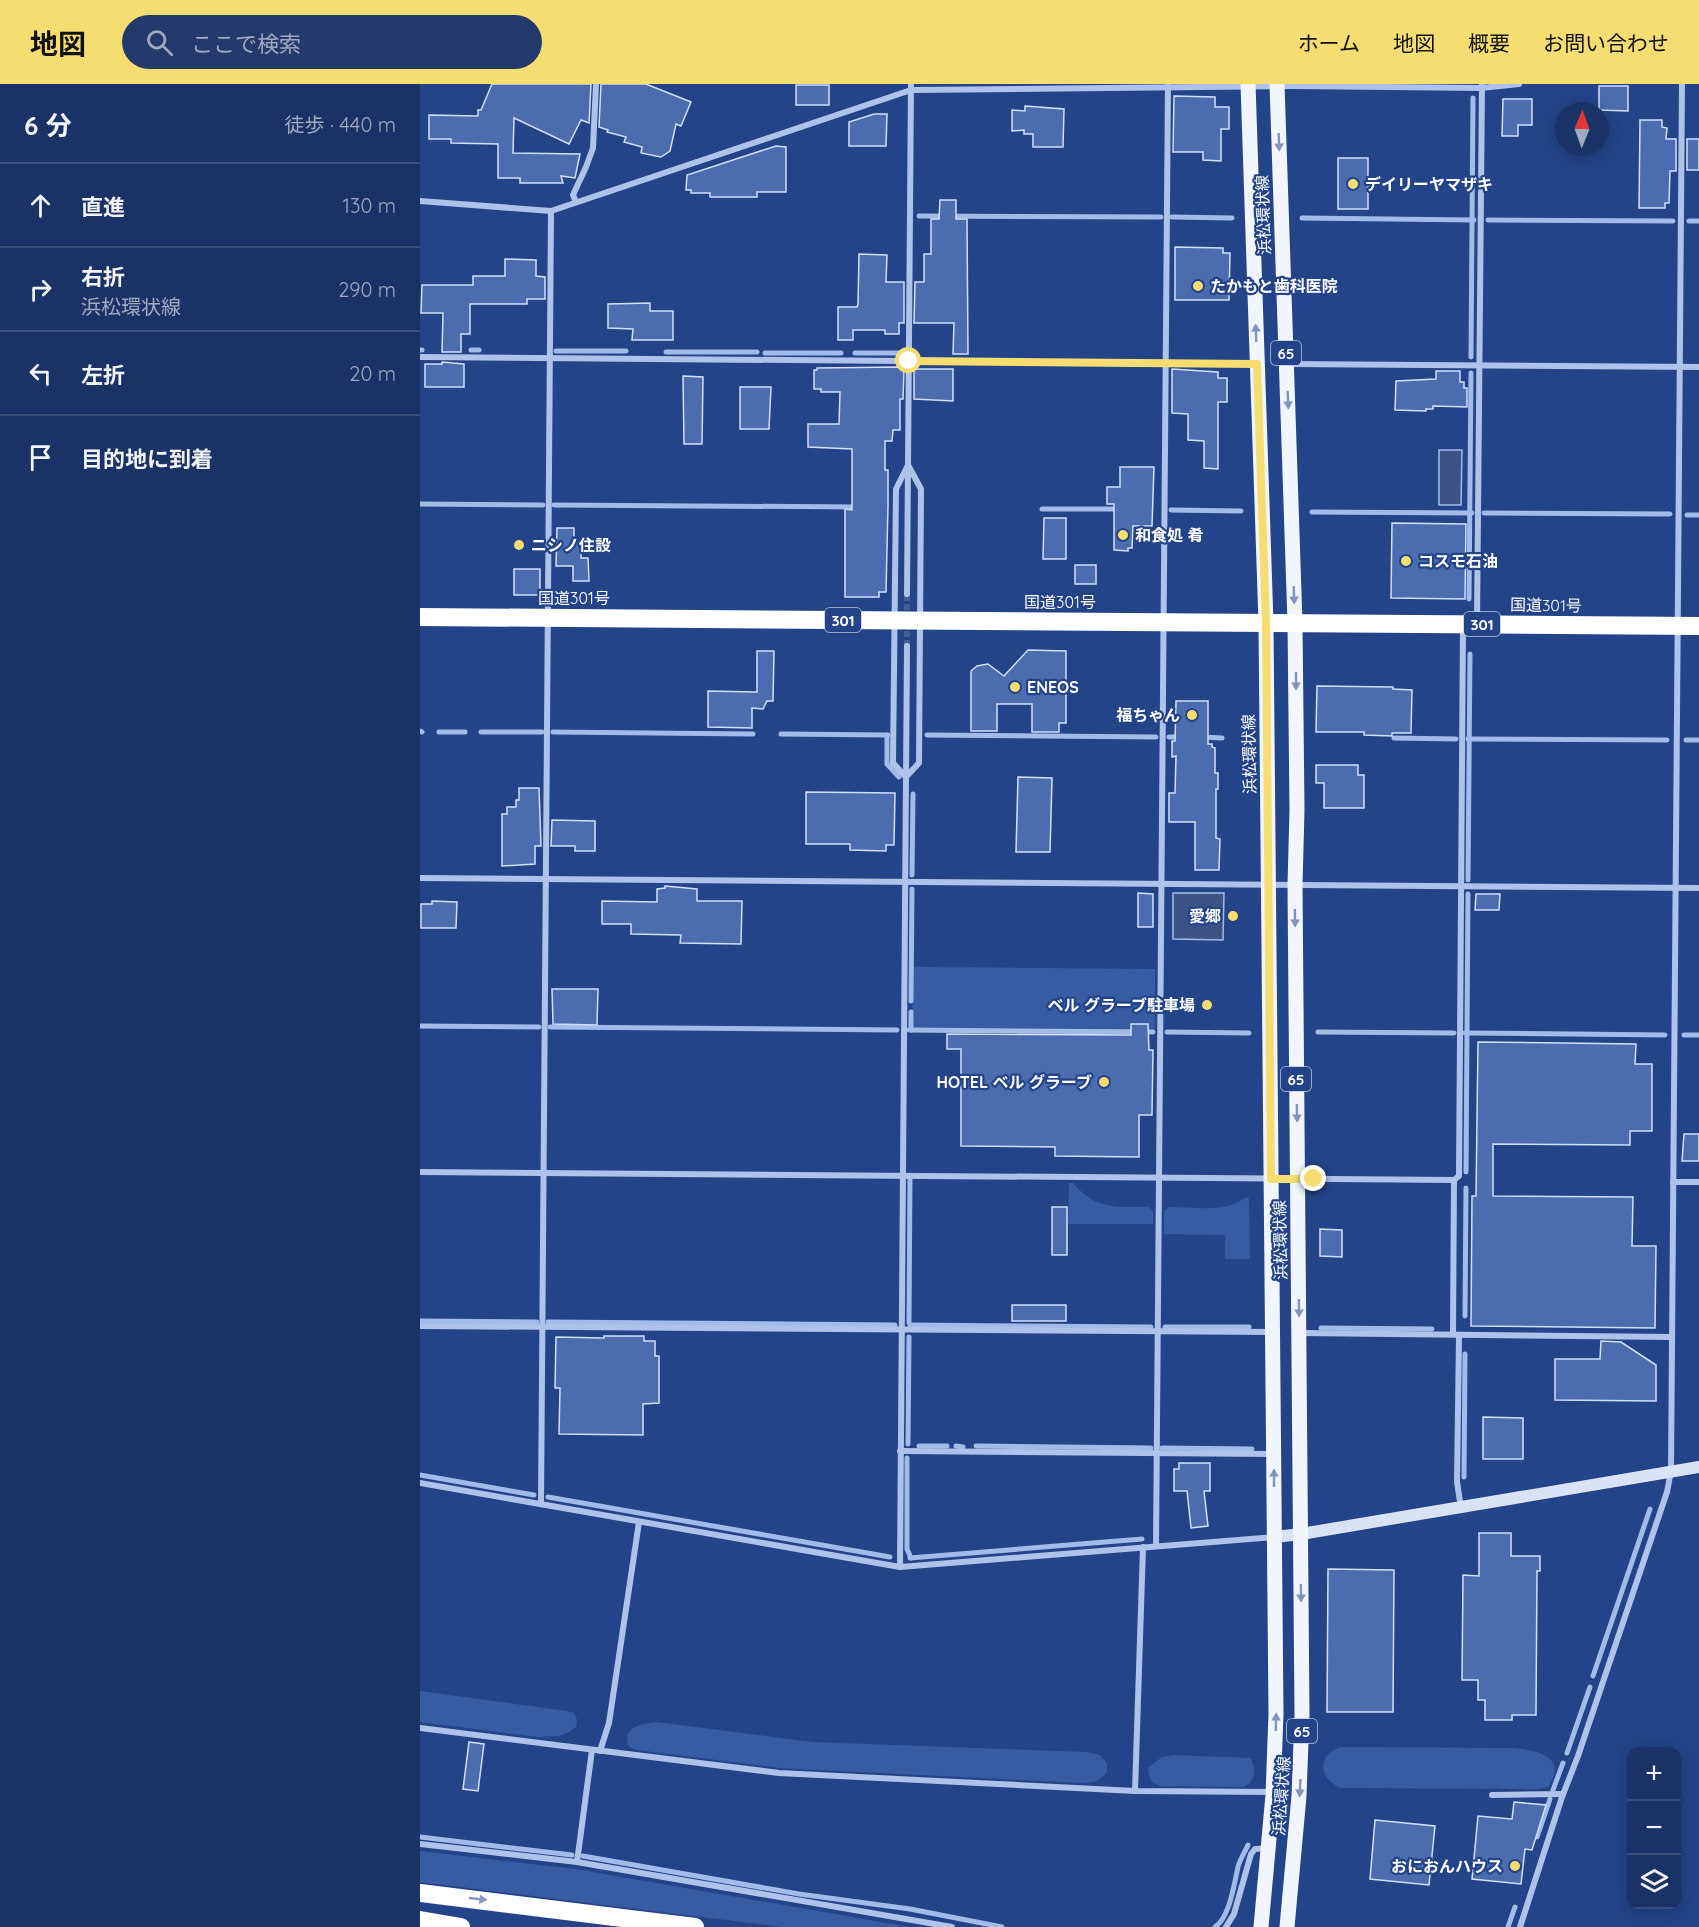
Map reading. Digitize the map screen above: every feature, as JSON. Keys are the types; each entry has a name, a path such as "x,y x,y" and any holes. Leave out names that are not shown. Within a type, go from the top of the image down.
{"highway":[{"name":"国道301号","path":"420,616 1699,626"},
{"path":"420,1893 695,1927"},
{"path":"420,1920 461,1927"}],"main road":[{"name":"浜松環状線","path":"1277,85 1295,623 1297,810 1294,885 1301,1534 1301,1755 1287,1927"},
{"name":"浜松環状線","path":"1248,86 1266,623 1275,1537 1276,1714 1273,1792 1261,1927"}],"street":[{"path":"576,202 573,195 592,148 596,84"},
{"path":"420,201 551,211 911,87 1482,86 1519,84"},
{"path":"1520,1927 1563,1794 1667,1492 1671,1472 1682,84"},
{"path":"1156,1546 1168,86"},
{"path":"420,1172 1454,1180 1459,1176 1461,887 1479,365 1482,86"},
{"path":"907,594 911,87"},
{"path":"541,1504 551,211"},
{"path":"420,357 1257,364"},
{"path":"1286,364 1699,367"},
{"path":"906,777 893,763 896,489 908,465"},
{"path":"906,777 919,763 921,489 908,465"},
{"path":"900,1567 907,646"},
{"path":"420,878 1699,888"},
{"path":"1454,1180 1457,1482 1461,1508"},
{"path":"1673,1182 1699,1182"},
{"path":"420,1326 1272,1332"},
{"path":"1299,1333 1672,1337"},
{"path":"900,1451 1274,1454"},
{"path":"420,1483 900,1567 1301,1534 1699,1467"},
{"path":"600,1751 609,1723 639,1522"},
{"path":"1135,1791 1143,1547"},
{"path":"420,1728 779,1773 1135,1791 1273,1792"},
{"path":"577,1862 591,1750"},
{"path":"1492,1796 1563,1794"},
{"path":"420,1844 577,1862 952,1927"},
{"path":"1226,1927 1234,1914 1251,1854 1255,1849 1269,1848"}],"shaded area":[{"path":"1439,450 1462,450 1461,505 1439,505"},
{"path":"1173,893 1224,893 1223,940 1173,939"},
{"path":"913,967 1155,969 1155,1031 912,1029"},
{"path":"1069,1183 1073,1183 1090,1198 1107,1205 1149,1207 1153,1211 1153,1224 1068,1224"},
{"path":"1249,1198 1250,1259 1225,1259 1225,1235 1164,1234 1164,1211 1169,1207 1228,1206"},
{"path":"420,1691 567,1711 574,1713 577,1720 576,1727 559,1736 538,1737 420,1722"},
{"path":"656,1722 812,1742 1087,1752 1100,1755 1107,1763 1107,1773 1097,1781 1084,1783 779,1768 636,1750 629,1747 627,1740 630,1731"},
{"path":"1341,1747 1514,1748 1533,1751 1548,1757 1555,1769 1548,1787 1537,1789 1340,1788 1328,1778 1323,1766 1328,1755"},
{"path":"1173,1755 1250,1758 1254,1766 1254,1775 1250,1783 1243,1787 1161,1786 1153,1783 1148,1768 1162,1757"},
{"path":"420,1851 576,1869 910,1927 783,1927 420,1882"}],"building":[{"path":"492,84 591,84 589,123 581,120 569,144 514,118 513,153 580,154 575,178 561,176 563,183 520,183 520,178 498,178 498,144 451,143 451,139 429,139 429,115 478,116 478,110 481,110"},
{"path":"601,84 646,84 691,102 681,126 676,124 670,151 661,157 641,153 642,147 624,142 626,137 607,132 608,130 599,127"},
{"path":"796,85 829,85 829,105 796,105"},
{"path":"1599,86 1628,86 1628,111 1609,110 1609,102 1599,102"},
{"path":"1174,96 1215,97 1215,107 1229,107 1229,129 1221,129 1221,161 1203,160 1203,152 1173,152"},
{"path":"1503,99 1532,99 1532,125 1518,125 1518,136 1502,136"},
{"path":"1025,106 1064,109 1063,147 1033,147 1033,134 1024,134 1024,130 1012,131 1012,110 1025,111"},
{"path":"874,114 887,114 886,146 849,146 849,122"},
{"path":"1640,120 1662,120 1662,127 1667,128 1666,139 1676,139 1676,171 1670,171 1669,203 1665,203 1665,208 1639,208"},
{"path":"1687,139 1699,139 1699,170 1687,170"},
{"path":"776,146 786,147 786,192 757,192 757,197 710,197 710,193 691,193 691,190 686,190 687,175"},
{"name":"デイリーヤマザキ","path":"1338,158 1368,158 1368,209 1338,209"},
{"path":"940,200 956,200 956,219 967,219 968,354 953,354 954,323 914,323 915,282 924,282 924,254 931,254 931,219 939,219"},
{"name":"たかもと歯科医院","path":"1175,247 1223,248 1223,253 1230,253 1229,300 1175,300"},
{"path":"859,254 887,255 886,282 904,282 904,323 899,323 899,334 885,334 885,330 853,330 853,340 838,340 838,307 857,307 858,304"},
{"path":"505,259 536,260 536,276 545,277 545,299 527,299 527,304 470,304 470,334 461,334 461,352 442,352 443,313 421,313 422,285 473,285 473,276 505,276"},
{"path":"650,303 650,311 673,311 673,340 632,340 633,329 608,328 608,304"},
{"path":"442,362 464,364 464,387 425,387 425,364 442,364"},
{"path":"897,367 904,369 903,399 900,399 900,430 893,430 892,441 885,441 885,470 888,470 886,592 879,592 879,597 845,597 845,509 852,510 852,449 808,447 808,424 839,424 840,392 821,392 821,389 814,389 814,370 817,368"},
{"path":"914,369 953,369 953,401 914,399"},
{"path":"1172,369 1218,372 1218,378 1227,378 1227,402 1218,402 1218,469 1204,468 1204,441 1188,440 1188,414 1172,413"},
{"path":"1436,371 1460,371 1460,382 1464,382 1464,388 1467,388 1467,407 1433,406 1433,409 1426,409 1426,411 1395,410 1396,381 1436,379"},
{"path":"683,376 703,377 702,444 684,444"},
{"path":"740,387 771,387 769,429 740,429"},
{"path":"1120,467 1154,467 1152,526 1133,526 1132,548 1128,548 1128,551 1114,550 1114,504 1107,504 1107,487 1120,487"},
{"path":"1044,518 1066,518 1066,559 1043,559"},
{"path":"1392,523 1466,524 1465,599 1391,598"},
{"path":"557,528 574,528 574,543 581,543 581,558 588,558 589,581 573,581 573,566 556,566"},
{"path":"1075,565 1096,565 1096,584 1075,584"},
{"path":"514,569 540,569 540,595 514,595"},
{"path":"1028,650 1066,651 1066,723 1059,723 1059,732 1032,732 1032,704 997,704 997,731 971,731 971,671 977,666 988,664 1004,676"},
{"path":"757,651 774,651 773,701 767,701 763,709 752,708 752,728 708,727 708,691 757,692"},
{"path":"1317,686 1393,687 1393,689 1412,690 1411,733 1392,733 1392,736 1364,735 1364,732 1316,732"},
{"path":"1176,701 1208,701 1208,744 1212,744 1215,748 1215,773 1218,773 1216,838 1220,839 1219,870 1195,870 1195,822 1169,822 1169,793 1175,793 1176,756 1172,757 1172,741 1175,741"},
{"path":"1316,765 1358,765 1358,775 1364,775 1364,808 1324,808 1324,783 1316,783"},
{"path":"1018,777 1052,778 1050,852 1016,852"},
{"path":"519,788 539,788 541,846 535,846 535,864 502,866 502,814 507,814 507,807 516,807 516,800 519,800"},
{"path":"806,792 895,793 894,845 886,845 886,851 850,850 850,844 806,844"},
{"path":"552,820 595,821 595,851 575,851 575,846 551,846"},
{"path":"665,886 697,889 697,901 742,901 741,944 680,943 681,935 631,934 631,924 602,924 602,901 657,902 657,889 665,888"},
{"path":"1138,893 1153,894 1153,927 1138,927"},
{"path":"1476,894 1500,894 1499,910 1475,910"},
{"path":"432,901 457,902 456,928 421,928 421,904 432,904"},
{"path":"552,989 598,989 597,1025 553,1024"},
{"path":"1131,1024 1148,1024 1149,1050 1153,1050 1152,1115 1139,1115 1139,1157 1055,1156 1055,1147 961,1146 961,1049 947,1049 947,1034 1131,1035"},
{"path":"1478,1042 1636,1044 1635,1064 1652,1064 1652,1131 1630,1131 1630,1145 1493,1144 1493,1196 1633,1197 1632,1246 1656,1246 1655,1328 1471,1326 1472,1196 1476,1196"},
{"path":"1684,1134 1699,1134 1699,1161 1682,1161"},
{"path":"1052,1207 1067,1207 1067,1255 1052,1255"},
{"path":"1320,1229 1342,1230 1342,1257 1320,1256"},
{"path":"1012,1305 1066,1305 1066,1321 1012,1321"},
{"path":"604,1336 644,1336 644,1341 655,1341 655,1356 659,1356 659,1403 643,1404 643,1435 559,1434 560,1388 555,1388 556,1337 604,1338"},
{"path":"1601,1341 1621,1342 1656,1365 1656,1401 1555,1400 1555,1359 1600,1359"},
{"path":"1483,1417 1523,1418 1523,1459 1483,1459"},
{"path":"1179,1463 1210,1463 1210,1491 1204,1491 1208,1526 1191,1528 1187,1491 1174,1491 1174,1469 1179,1469"},
{"path":"1479,1533 1511,1533 1511,1556 1540,1556 1540,1571 1537,1571 1536,1715 1512,1715 1512,1720 1485,1720 1485,1700 1478,1700 1478,1680 1462,1680 1463,1575 1479,1576"},
{"path":"1328,1569 1394,1570 1393,1712 1327,1712"},
{"path":"469,1742 484,1744 478,1791 463,1789"},
{"path":"1514,1802 1546,1805 1532,1850 1525,1849 1521,1884 1472,1879 1478,1816 1512,1819"},
{"path":"1375,1820 1435,1826 1429,1885 1370,1879"}],"waterway":[{"path":"1471,357 1473,98"},
{"path":"919,216 1161,217"},
{"path":"1172,217 1232,218"},
{"path":"1302,218 1474,220"},
{"path":"1488,220 1673,221"},
{"path":"1689,221 1699,221"},
{"path":"471,350 479,350"},
{"path":"556,351 626,351"},
{"path":"666,352 757,352"},
{"path":"765,353 841,353"},
{"path":"855,353 900,353"},
{"path":"1469,599 1471,373"},
{"path":"420,504 543,505"},
{"path":"554,505 857,507"},
{"path":"1042,509 1120,509"},
{"path":"1171,510 1241,511"},
{"path":"1312,512 1472,513"},
{"path":"1484,513 1670,514"},
{"path":"1687,515 1699,515"},
{"path":"1468,880 1470,654"},
{"path":"439,732 465,732"},
{"path":"481,732 542,732"},
{"path":"553,732 753,734"},
{"path":"781,734 888,735"},
{"path":"887,735 887,764 899,777"},
{"path":"927,735 1156,737"},
{"path":"1169,737 1182,737"},
{"path":"1203,737 1222,738"},
{"path":"1394,738 1456,739"},
{"path":"1468,739 1667,740"},
{"path":"1686,740 1699,740"},
{"path":"912,875 913,794"},
{"path":"911,1001 912,889"},
{"path":"1466,1172 1468,894"},
{"path":"911,1012 911,1030"},
{"path":"420,1026 539,1027"},
{"path":"550,1027 897,1030"},
{"path":"909,1030 1153,1032"},
{"path":"1167,1032 1249,1033"},
{"path":"1318,1032 1454,1033"},
{"path":"1465,1033 1665,1035"},
{"path":"1684,1035 1699,1035"},
{"path":"909,1323 910,1176"},
{"path":"1465,1316 1466,1188"},
{"path":"420,1321 537,1322"},
{"path":"548,1322 895,1325"},
{"path":"910,1325 1151,1327"},
{"path":"1165,1327 1249,1327"},
{"path":"1321,1328 1432,1329"},
{"path":"908,1444 909,1337"},
{"path":"1464,1477 1465,1354"},
{"path":"919,1446 947,1446"},
{"path":"956,1446 963,1447"},
{"path":"976,1446 1151,1448"},
{"path":"1162,1448 1252,1449"},
{"path":"907,1458 907,1549 911,1558"},
{"path":"420,1475 534,1495"},
{"path":"548,1497 890,1557"},
{"path":"1593,1676 1650,1509"},
{"path":"910,1558 1142,1539"},
{"path":"1567,1753 1590,1687"},
{"path":"1553,1790 1563,1763"},
{"path":"1537,1837 1550,1799"},
{"path":"420,1837 572,1855"},
{"path":"1215,1927 1228,1908 1239,1864 1248,1845"},
{"path":"583,1856 799,1894 910,1909 1002,1927"},
{"path":"1508,1927 1515,1907"}],"tunnel":[{"path":"907,594 907,646"}],"place":[{"name":"デイリーヤマザキ","path":"1353,184"},
{"name":"たかもと歯科医院","path":"1198,286"},
{"name":"和食処 肴","path":"1123,535"},
{"name":"ニシノ住設","path":"519,545"},
{"name":"コスモ石油","path":"1406,561"},
{"name":"ENEOS","path":"1015,687"},
{"name":"福ちゃん","path":"1192,715"},
{"name":"愛郷","path":"1233,916"},
{"name":"ベル グラーブ駐車場","path":"1207,1005"},
{"name":"HOTEL ベル グラーブ","path":"1104,1082"},
{"name":"おにおんハウス","path":"1515,1866"}],"route":[{"path":"909,361 1257,364 1266,623 1271,1179 1314,1179"}]}
